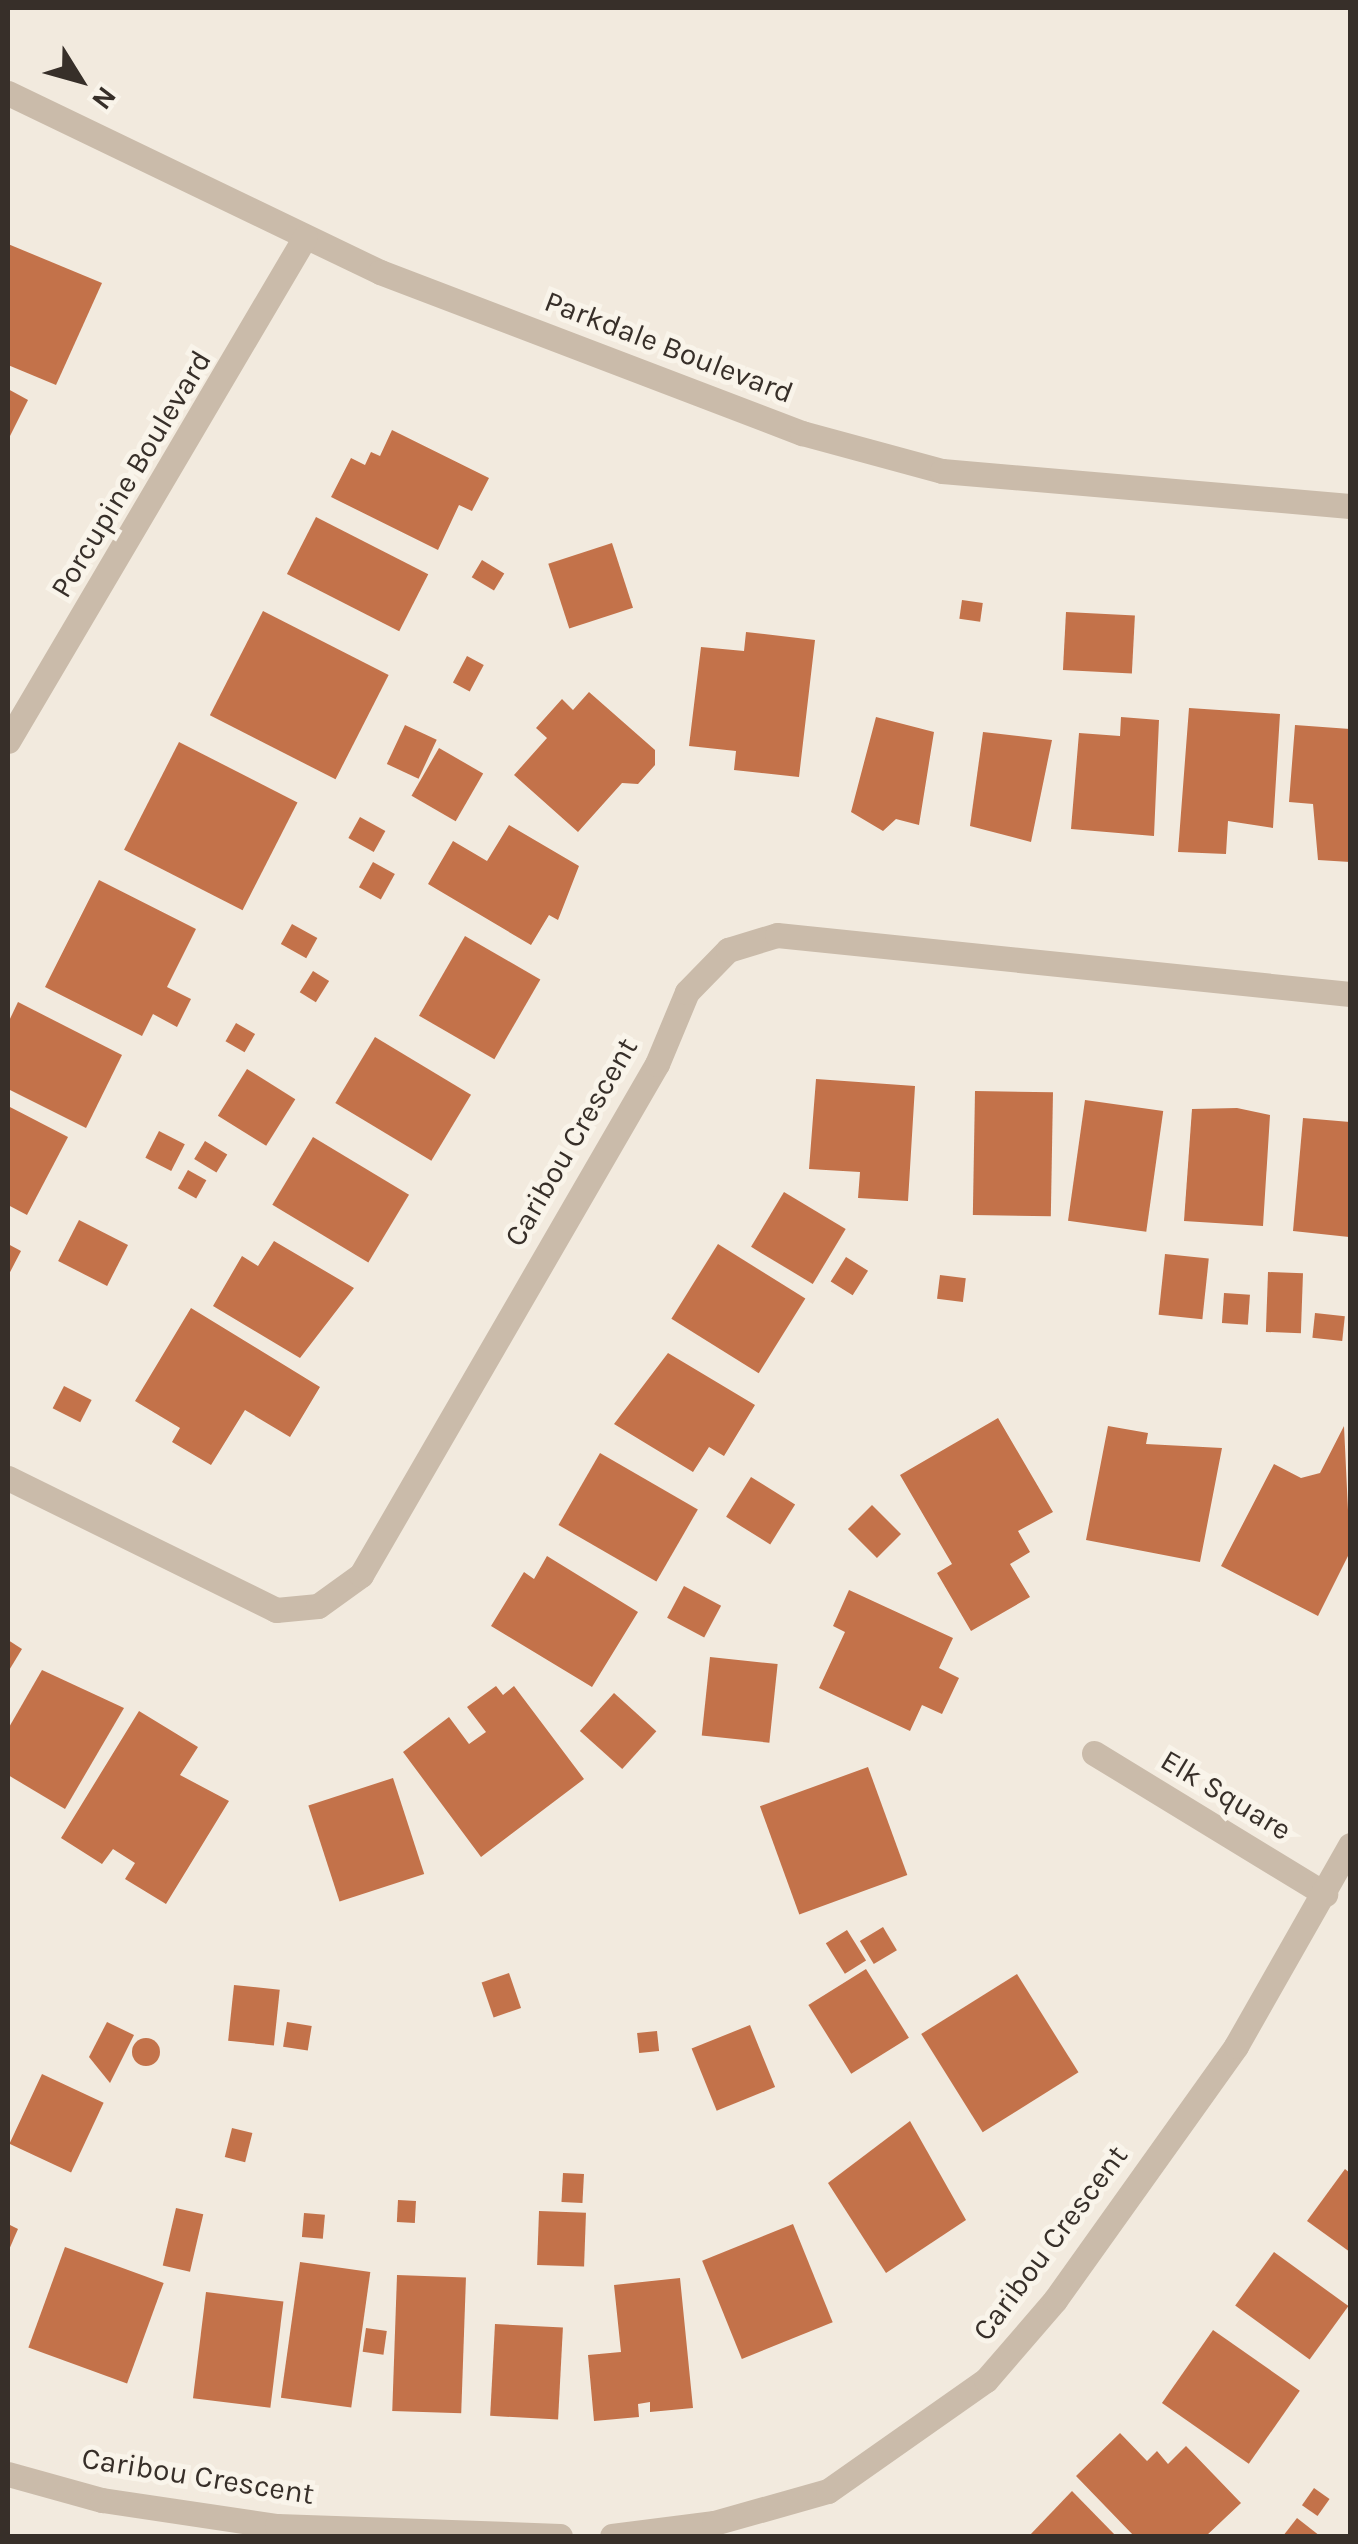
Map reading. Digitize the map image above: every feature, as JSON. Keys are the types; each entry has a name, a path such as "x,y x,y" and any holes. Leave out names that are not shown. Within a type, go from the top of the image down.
{"street":[{"name":"Parkdale Boulevard","path":"8,94 304,237 802,432 942,472 1350,506"},
{"name":"Porcupine Boulevard","path":"8,741 304,237"},
{"name":"Caribou Crescent","path":"8,1478 276,1610 318,1606 347,1585 657,1064 686,992 728,950 777,935 1350,994"},
{"name":"Elk Square","path":"1094,1753 1326,1894"},
{"name":"Caribou Crescent","path":"612,2536 714,2522 828,2491 986,2380 1054,2300 1236,2046 1326,1894 1350,1845"},
{"name":"Caribou Crescent","path":"8,2474 102,2500 276,2526 560,2536"}],"building":[{"path":"8,244 102,283 56,385 8,365"},
{"path":"8,389 28,400 8,440"},
{"path":"392,430 489,478 472,511 459,505 438,550 331,497 351,458 365,465 371,452 380,456"},
{"path":"316,517 428,574 399,631 287,574"},
{"path":"612,543 633,608 569,628 548,564"},
{"path":"482,560 504,573 494,591 472,577"},
{"path":"962,600 983,603 980,622 959,619"},
{"path":"263,611 389,675 336,779 210,715"},
{"path":"1066,612 1135,616 1132,674 1063,670"},
{"path":"746,632 815,640 799,777 734,770 736,751 689,746 701,647 744,651"},
{"path":"467,656 484,665 470,691 453,682"},
{"path":"589,692 655,750 655,765 638,784 622,783 578,832 514,775 547,738 536,728 562,699 573,710"},
{"path":"1189,708 1280,714 1273,828 1228,821 1226,854 1178,852"},
{"path":"876,717 934,732 919,825 896,819 883,831 851,812"},
{"path":"1121,717 1159,720 1154,836 1071,829 1079,733 1120,736"},
{"path":"405,725 437,740 419,779 387,764"},
{"path":"1295,725 1350,729 1350,862 1318,860 1313,804 1289,802"},
{"path":"983,732 1052,740 1031,842 970,826"},
{"path":"179,742 298,802 243,910 124,850"},
{"path":"439,748 483,774 456,821 412,796"},
{"path":"360,817 385,831 374,852 348,838"},
{"path":"509,825 579,866 558,920 549,915 531,945 428,884 453,841 487,861"},
{"path":"373,862 395,874 381,899 359,887"},
{"path":"99,880 196,929 167,987 191,999 177,1027 153,1014 142,1036 45,987"},
{"path":"292,924 317,938 306,958 281,944"},
{"path":"465,936 540,980 494,1059 419,1016"},
{"path":"313,971 329,981 316,1002 300,992"},
{"path":"18,1002 122,1055 86,1128 8,1089 8,1023"},
{"path":"236,1023 255,1034 245,1052 226,1041"},
{"path":"375,1037 471,1095 431,1161 335,1103"},
{"path":"247,1069 295,1099 266,1146 218,1116"},
{"path":"816,1079 915,1086 908,1201 858,1198 860,1172 809,1169"},
{"path":"975,1091 1053,1092 1051,1216 973,1215"},
{"path":"1085,1100 1163,1111 1146,1232 1068,1221"},
{"path":"8,1106 68,1137 27,1215 8,1205"},
{"path":"1237,1108 1270,1115 1263,1226 1184,1221 1192,1109"},
{"path":"1303,1118 1350,1122 1349,1237 1293,1231"},
{"path":"159,1131 185,1144 171,1171 145,1158"},
{"path":"313,1137 409,1195 368,1262 272,1205"},
{"path":"205,1141 227,1154 216,1172 194,1159"},
{"path":"188,1170 206,1180 196,1199 178,1188"},
{"path":"784,1192 846,1229 813,1284 751,1247"},
{"path":"79,1220 128,1245 107,1286 58,1261"},
{"path":"274,1241 354,1288 300,1358 213,1306 242,1256 258,1266"},
{"path":"8,1244 21,1251 8,1276"},
{"path":"718,1244 805,1299 759,1373 671,1319"},
{"path":"1165,1254 1209,1259 1202,1319 1159,1315"},
{"path":"846,1257 868,1271 853,1295 831,1282"},
{"path":"1268,1272 1303,1273 1301,1333 1266,1332"},
{"path":"940,1275 966,1278 963,1302 937,1299"},
{"path":"1224,1293 1250,1295 1248,1325 1222,1323"},
{"path":"191,1308 320,1387 290,1437 245,1410 211,1465 172,1442 180,1428 135,1401"},
{"path":"1315,1313 1345,1316 1342,1341 1312,1338"},
{"path":"668,1353 755,1405 724,1456 709,1447 693,1472 614,1424"},
{"path":"64,1386 92,1400 80,1422 53,1408"},
{"path":"998,1418 1053,1512 1018,1531 1030,1552 1010,1564 1030,1597 971,1631 937,1573 952,1564 900,1475"},
{"path":"1108,1426 1148,1433 1146,1444 1222,1448 1200,1562 1086,1540"},
{"path":"1344,1426 1350,1552 1318,1616 1221,1566 1274,1464 1301,1478 1320,1473"},
{"path":"600,1453 698,1510 656,1581 558,1525"},
{"path":"751,1477 795,1505 770,1544 726,1517"},
{"path":"872,1505 901,1534 877,1558 848,1529"},
{"path":"547,1556 638,1612 592,1687 491,1626 524,1572 534,1579"},
{"path":"684,1586 721,1606 704,1638 667,1618"},
{"path":"849,1590 953,1638 939,1668 959,1678 942,1714 922,1705 910,1731 819,1688 845,1632 833,1626"},
{"path":"8,1640 22,1649 8,1672"},
{"path":"710,1657 778,1664 769,1743 702,1736"},
{"path":"42,1670 124,1708 65,1809 8,1775 8,1729"},
{"path":"496,1686 503,1695 514,1686 584,1779 481,1857 403,1752 449,1717 469,1744 486,1732 467,1707"},
{"path":"614,1693 656,1731 622,1769 580,1731"},
{"path":"139,1711 198,1747 180,1775 229,1801 166,1904 125,1879 135,1863 113,1849 102,1864 61,1838"},
{"path":"868,1767 907,1875 799,1914 760,1806"},
{"path":"393,1778 424,1874 340,1902 308,1806"},
{"path":"883,1927 897,1950 874,1964 860,1941"},
{"path":"847,1930 866,1961 845,1974 826,1943"},
{"path":"866,1969 909,2038 851,2074 808,2005"},
{"path":"509,1973 521,2008 494,2017 482,1982"},
{"path":"1017,1974 1078,2072 983,2132 921,2034"},
{"path":"234,1985 280,1990 274,2046 228,2041"},
{"path":"107,2022 134,2035 110,2083 89,2057"},
{"path":"287,2022 312,2026 308,2051 283,2047"},
{"path":"750,2025 775,2087 717,2111 692,2049"},
{"path":"657,2031 659,2051 639,2053 637,2033"},
{"path":"146,2038 156,2042 160,2052 156,2062 146,2066 136,2062 132,2052 136,2042"},
{"path":"42,2074 104,2103 71,2173 9,2144"},
{"path":"910,2121 966,2220 886,2273 828,2183"},
{"path":"232,2128 252,2133 245,2162 225,2157"},
{"path":"1345,2169 1350,2173 1350,2252 1307,2221"},
{"path":"563,2173 584,2174 582,2203 561,2202"},
{"path":"398,2200 416,2201 415,2223 397,2222"},
{"path":"176,2208 203,2214 190,2272 163,2265"},
{"path":"539,2211 586,2213 584,2267 537,2265"},
{"path":"304,2213 325,2215 323,2239 302,2237"},
{"path":"8,2224 18,2229 8,2252"},
{"path":"793,2224 833,2322 742,2359 702,2261"},
{"path":"65,2247 164,2283 127,2383 28,2348"},
{"path":"1274,2252 1348,2306 1310,2359 1235,2305"},
{"path":"300,2262 370,2272 351,2408 281,2398"},
{"path":"397,2275 466,2277 461,2413 392,2411"},
{"path":"680,2278 693,2408 650,2412 650,2402 638,2404 639,2417 594,2421 588,2355 621,2352 614,2285"},
{"path":"206,2292 283,2302 270,2408 193,2398"},
{"path":"495,2324 563,2328 558,2419 490,2416"},
{"path":"366,2328 387,2331 383,2355 363,2352"},
{"path":"1213,2330 1300,2391 1249,2464 1162,2403"},
{"path":"1120,2433 1147,2461 1157,2451 1168,2464 1186,2446 1241,2503 1206,2536 1134,2536 1076,2476"},
{"path":"1314,2488 1330,2499 1318,2516 1302,2505"},
{"path":"1072,2491 1116,2536 1029,2536"},
{"path":"1297,2518 1320,2536 1283,2536"}]}
